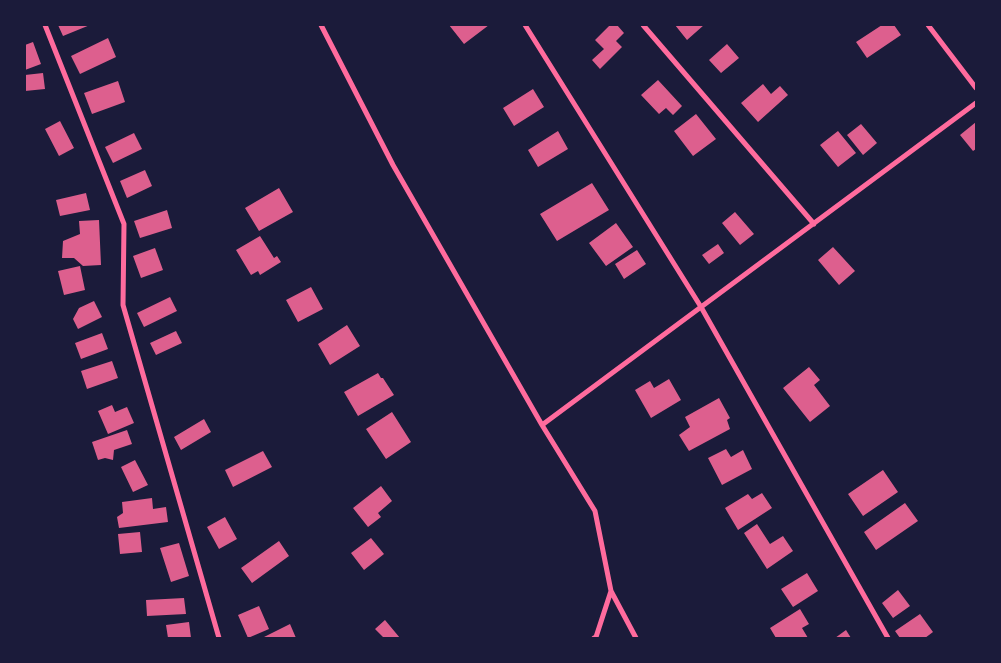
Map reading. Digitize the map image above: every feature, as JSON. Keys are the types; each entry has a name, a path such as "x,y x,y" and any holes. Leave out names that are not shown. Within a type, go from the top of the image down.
{"street":[{"path":"45,25 124,224 123,305 219,638"},
{"path":"321,25 393,165 542,425 595,511 611,591 636,638"},
{"path":"525,25 702,307 888,638"},
{"path":"643,25 814,224"},
{"path":"928,25 976,88"},
{"path":"542,425 976,103"},
{"path":"594,638 596,637 611,591"}],"building":[{"path":"58,25 90,25 63,36"},
{"path":"449,25 489,25 464,44"},
{"path":"610,25 617,25 624,33 616,41 622,47 600,69 592,60 604,49 595,40"},
{"path":"675,25 704,25 687,40"},
{"path":"882,25 894,25 901,35 867,58 856,42"},
{"path":"108,38 116,57 80,74 71,56"},
{"path":"33,42 41,64 25,70 25,45"},
{"path":"727,44 739,58 721,73 709,60"},
{"path":"43,73 45,89 25,91 25,75"},
{"path":"658,80 682,106 673,115 666,108 659,114 641,95"},
{"path":"118,81 125,102 92,114 84,93"},
{"path":"763,84 771,94 780,86 788,95 758,122 741,103"},
{"path":"533,89 544,107 514,126 503,108"},
{"path":"696,114 716,139 693,156 674,131"},
{"path":"60,121 74,148 59,156 45,129"},
{"path":"976,122 976,149 973,151 960,135"},
{"path":"861,124 877,143 863,155 847,135"},
{"path":"558,131 568,149 538,167 528,150"},
{"path":"838,131 856,153 838,167 820,145"},
{"path":"134,133 142,149 113,163 105,147"},
{"path":"145,170 152,186 127,198 120,181"},
{"path":"592,183 609,210 557,241 540,214"},
{"path":"279,188 293,212 259,231 245,208"},
{"path":"86,193 90,210 60,216 56,200"},
{"path":"167,210 172,228 140,238 134,221"},
{"path":"735,212 754,234 740,245 722,223"},
{"path":"99,220 101,265 83,266 74,258 62,258 63,241 80,234 79,221"},
{"path":"616,223 633,247 606,266 589,243"},
{"path":"260,236 274,258 277,256 281,262 260,275 258,271 251,275 236,250"},
{"path":"718,244 724,253 709,264 702,255"},
{"path":"833,247 855,271 839,285 818,260"},
{"path":"155,248 163,270 141,278 133,256"},
{"path":"637,250 646,264 624,279 615,264"},
{"path":"80,266 85,290 64,295 58,271"},
{"path":"311,287 323,309 298,322 286,300"},
{"path":"170,297 177,311 144,327 137,313"},
{"path":"94,301 102,317 78,329 73,319 79,308"},
{"path":"347,325 360,346 330,365 318,344"},
{"path":"176,331 182,343 156,355 150,343"},
{"path":"102,333 108,349 81,359 75,343"},
{"path":"112,361 118,378 87,389 81,371"},
{"path":"809,367 820,380 814,385 830,406 810,422 783,388"},
{"path":"378,373 394,395 358,416 344,392"},
{"path":"669,379 681,400 651,418 635,390 650,381 654,388"},
{"path":"719,398 730,418 727,420 730,429 689,451 679,435 690,427 685,417"},
{"path":"112,405 115,412 127,407 134,423 108,434 98,411"},
{"path":"392,412 411,442 386,459 366,429"},
{"path":"204,419 211,432 181,450 174,437"},
{"path":"127,430 132,444 114,450 113,460 105,458 98,460 92,442"},
{"path":"726,449 731,457 743,450 752,469 722,485 708,458"},
{"path":"263,451 272,467 233,487 225,470"},
{"path":"135,460 148,485 133,492 121,467"},
{"path":"883,470 898,492 863,516 848,494"},
{"path":"381,486 392,501 378,513 381,517 368,527 353,508"},
{"path":"762,493 772,508 738,530 725,508 748,494 752,499"},
{"path":"152,498 153,509 166,507 168,522 119,528 117,517 123,513 122,502"},
{"path":"905,503 918,521 876,550 864,532"},
{"path":"225,517 237,539 219,549 207,527"},
{"path":"757,524 770,544 783,536 793,551 767,569 744,533"},
{"path":"140,532 142,552 120,554 118,534"},
{"path":"371,538 384,554 364,570 351,553"},
{"path":"279,541 289,556 252,583 241,568"},
{"path":"179,543 189,576 171,582 160,548"},
{"path":"807,573 818,591 793,607 781,589"},
{"path":"898,590 910,606 893,618 882,603"},
{"path":"184,598 186,614 147,616 146,600"},
{"path":"259,606 269,629 248,638 238,615"},
{"path":"800,609 809,624 802,628 808,638 776,638 770,628"},
{"path":"920,614 933,632 925,638 900,638 895,631"},
{"path":"385,620 400,638 384,638 375,629"},
{"path":"189,622 191,638 168,638 166,625"},
{"path":"290,624 296,638 262,638"},
{"path":"846,630 851,638 835,638"}]}
